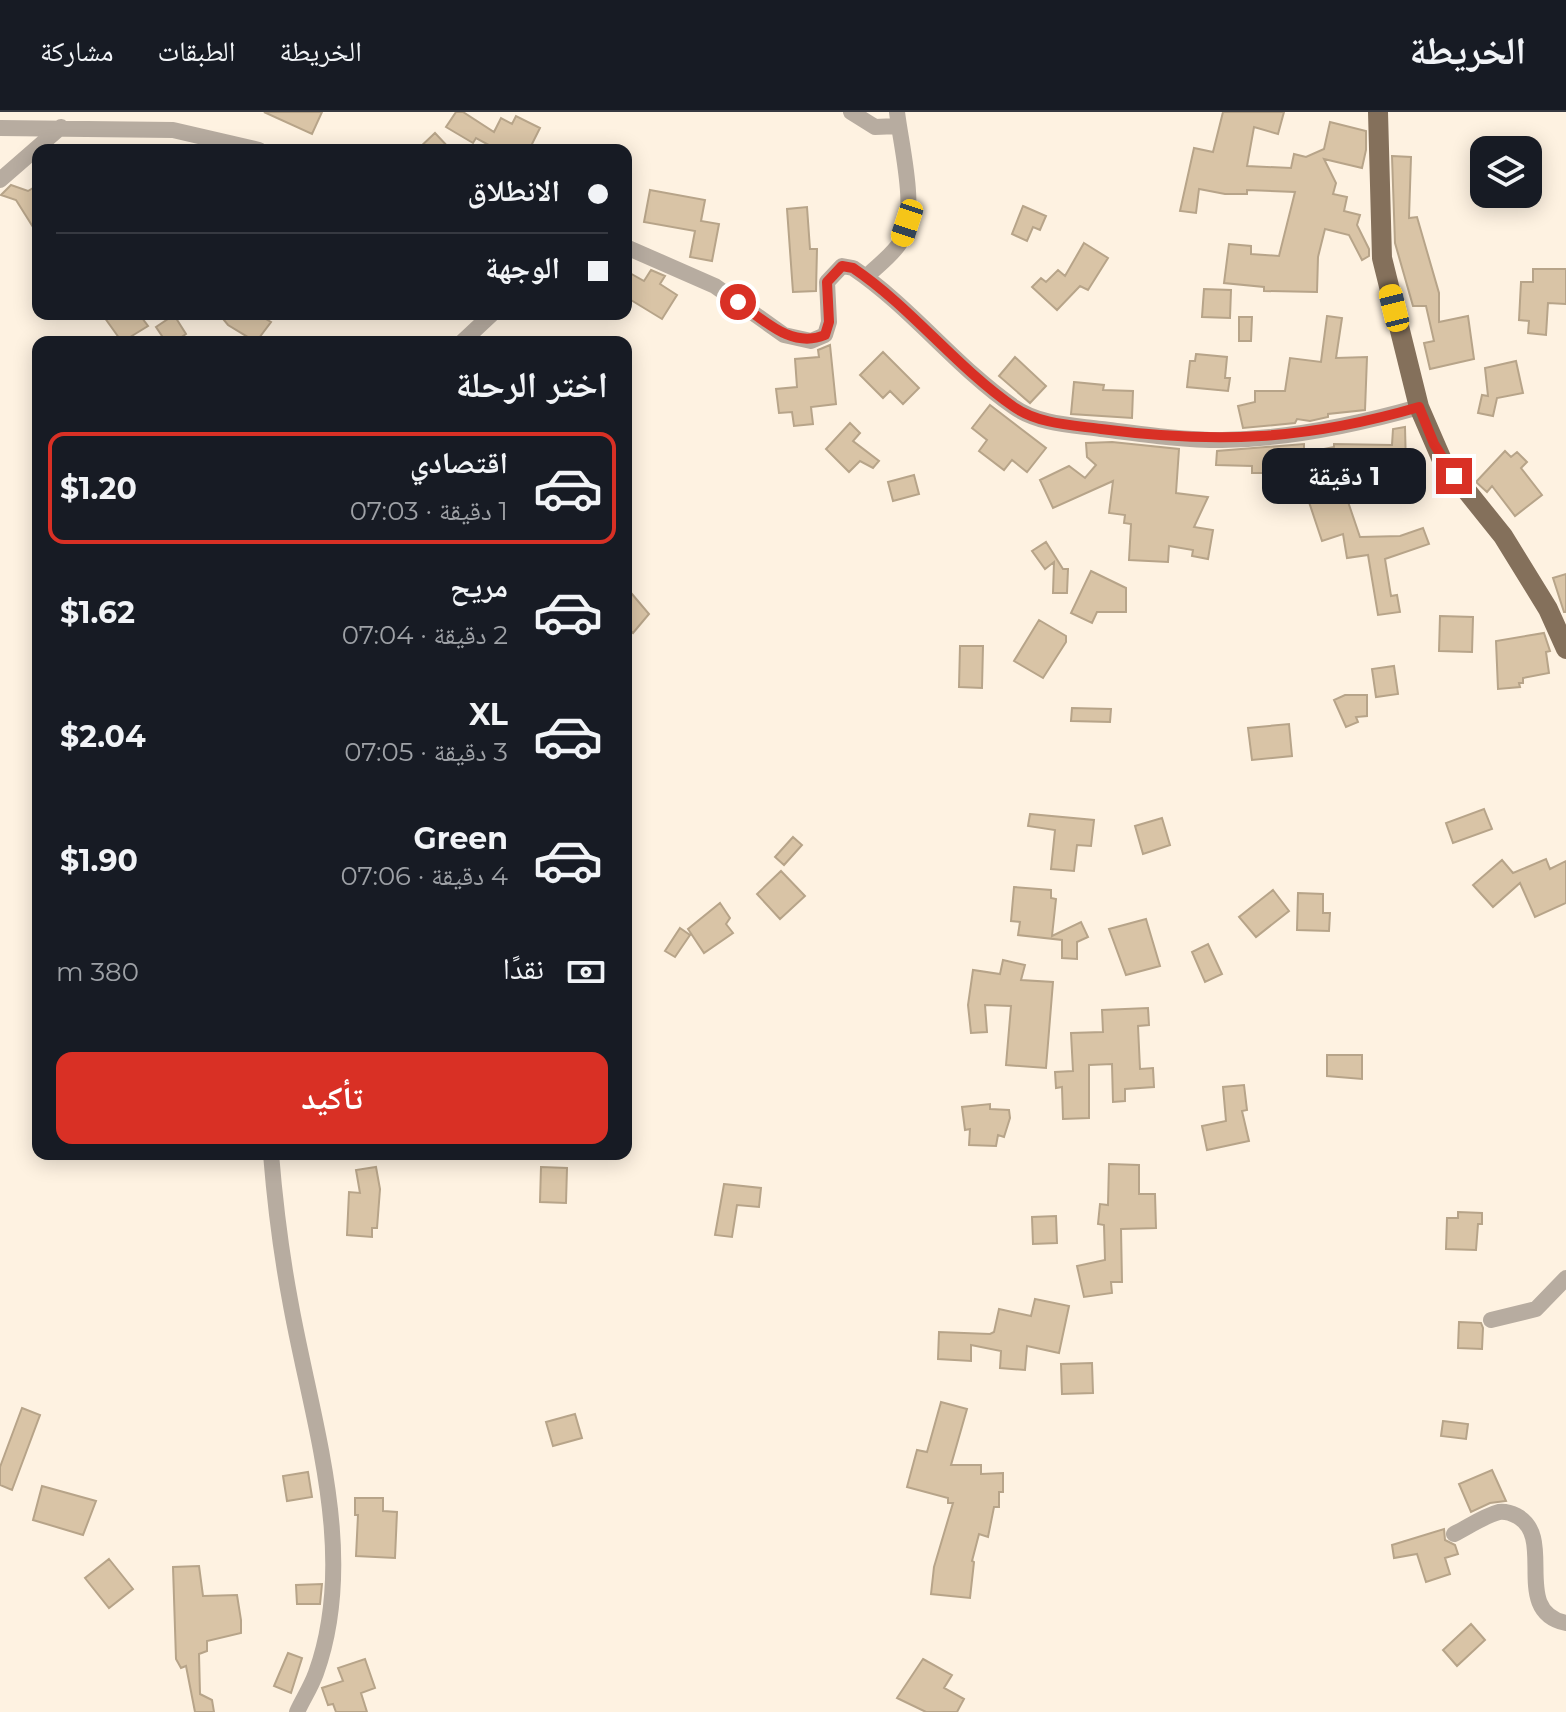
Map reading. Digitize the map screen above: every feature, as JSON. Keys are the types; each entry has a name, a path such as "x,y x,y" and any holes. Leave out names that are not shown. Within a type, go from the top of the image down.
{"main road":[{"path":"1378,112 1382,258 1419,407 1442,460 1503,536 1548,609 1566,649"}],"street":[{"path":"851,112 875,127 897,119 907,192 907,223 901,242 866,277"},
{"path":"41,144 61,127"},
{"path":"0,128 173,130 233,144"},
{"path":"0,180 32,152"},
{"path":"632,250 715,286 784,335 811,341 825,335 829,322 827,282 842,266 853,268 967,369 1014,407 1033,418 1151,435 1222,440 1304,433 1366,422 1419,407"},
{"path":"468,336 486,320"},
{"path":"272,1160 290,1300 330,1498 332,1541 328,1622 316,1673 297,1712"},
{"path":"1491,1320 1536,1309 1566,1278"},
{"path":"1454,1534 1498,1512 1510,1513 1524,1520 1535,1536 1533,1572 1538,1598 1549,1616 1566,1623"}],"building":[{"path":"264,112 322,112 312,134"},
{"path":"456,112 463,112 494,132 501,118 512,124 516,116 540,128 532,144 487,144 476,138 473,143 446,127"},
{"path":"1223,112 1284,112 1278,134 1254,127 1247,166 1291,168 1294,154 1306,157 1324,149 1330,122 1366,131 1362,168 1324,159 1336,183 1333,194 1347,197 1344,211 1360,215 1357,225 1369,249 1369,256 1362,260 1349,235 1325,229 1318,257 1317,292 1264,291 1264,287 1224,283 1229,244 1251,246 1251,254 1279,256 1295,192 1247,190 1247,194 1225,194 1199,189 1196,213 1180,211 1194,148 1213,152"},
{"path":"435,133 445,144 423,144"},
{"path":"1392,156 1411,157 1409,218 1417,217 1439,293 1439,322 1468,316 1474,359 1430,369 1424,343 1434,341 1426,306 1413,306 1395,243"},
{"path":"11,185 28,191 32,189 32,225 16,200 1,195"},
{"path":"650,190 705,200 701,221 719,224 712,261 690,257 695,231 644,222"},
{"path":"1023,206 1046,216 1040,230 1033,227 1027,241 1012,234"},
{"path":"807,207 810,249 817,249 816,291 793,292 787,209"},
{"path":"1084,243 1108,258 1088,290 1080,286 1057,310 1032,287 1041,278 1046,282 1058,270 1065,276"},
{"path":"1533,269 1566,269 1566,304 1548,303 1546,335 1528,333 1529,321 1519,320 1521,282 1533,282"},
{"path":"651,270 665,276 660,284 677,295 662,319 632,301 632,274 644,281"},
{"path":"1204,289 1231,290 1230,318 1202,317"},
{"path":"1327,316 1342,318 1336,358 1367,357 1365,410 1328,414 1328,417 1310,421 1297,419 1295,423 1243,428 1238,406 1255,402 1255,391 1285,391 1290,358 1321,362"},
{"path":"1239,317 1252,317 1251,341 1239,341"},
{"path":"106,320 144,320 148,326 132,336 118,336"},
{"path":"166,320 177,320 186,334 162,336 156,327"},
{"path":"224,320 271,322 260,336 246,336"},
{"path":"830,345 836,404 811,407 813,424 794,426 792,412 779,413 776,389 797,387 795,359 819,357 818,350"},
{"path":"883,352 919,388 903,404 890,391 883,398 860,375"},
{"path":"1196,354 1227,357 1225,378 1230,378 1228,391 1187,387 1190,361 1195,361"},
{"path":"1015,357 1046,386 1030,403 999,376"},
{"path":"1516,361 1523,393 1497,398 1493,416 1478,413 1482,395 1488,396 1485,368"},
{"path":"1074,382 1104,385 1103,390 1133,391 1132,418 1071,414"},
{"path":"990,405 1046,448 1027,472 1012,460 1004,470 979,451 987,440 972,428"},
{"path":"850,423 860,433 853,441 879,461 873,468 860,461 849,472 826,449"},
{"path":"1405,427 1406,467 1393,468 1394,480 1330,478 1329,473 1303,478 1267,477 1267,473 1252,473 1252,466 1216,465 1217,451 1304,444 1304,453 1334,447 1334,444 1392,445 1393,429"},
{"path":"1112,442 1179,449 1176,493 1208,497 1194,527 1213,530 1208,559 1192,556 1193,550 1169,546 1168,562 1129,560 1131,524 1124,523 1125,515 1109,513 1113,481 1053,508 1040,480 1069,466 1085,478 1096,465 1087,457 1086,443"},
{"path":"1505,451 1511,457 1517,452 1527,462 1521,468 1542,495 1515,516 1492,486 1487,492 1476,482"},
{"path":"914,475 919,494 893,501 888,482"},
{"path":"1344,490 1360,537 1400,536 1423,528 1429,544 1385,559 1391,596 1397,595 1400,612 1378,615 1368,555 1347,558 1343,534 1322,541 1309,502"},
{"path":"1046,542 1063,569 1068,569 1067,593 1053,593 1054,562 1045,569 1032,551"},
{"path":"1091,571 1126,588 1126,612 1097,612 1092,623 1071,613"},
{"path":"1566,574 1566,612 1564,612 1553,578"},
{"path":"632,594 649,614 632,632"},
{"path":"1440,616 1473,617 1472,652 1439,651"},
{"path":"1039,620 1066,636 1066,642 1043,678 1014,661"},
{"path":"1544,633 1550,651 1546,652 1549,673 1523,678 1520,687 1498,689 1496,641"},
{"path":"960,646 983,646 982,688 959,687"},
{"path":"1394,666 1398,694 1376,697 1372,669"},
{"path":"1345,695 1367,695 1367,716 1356,717 1358,722 1346,727 1334,700"},
{"path":"1072,708 1111,709 1110,722 1071,721"},
{"path":"1289,724 1292,756 1252,760 1248,728"},
{"path":"1484,809 1492,829 1453,843 1446,823"},
{"path":"1030,814 1094,820 1091,846 1077,845 1074,871 1051,869 1055,830 1028,826"},
{"path":"1162,818 1170,845 1143,854 1135,826"},
{"path":"793,837 802,845 784,865 775,857"},
{"path":"1546,859 1550,869 1566,861 1566,903 1535,917 1520,883 1493,907 1473,885 1502,860 1513,873"},
{"path":"781,871 805,896 780,919 757,894"},
{"path":"1014,887 1051,890 1051,898 1056,899 1052,936 1081,922 1088,937 1077,942 1077,959 1062,958 1062,940 1018,935 1020,922 1011,921"},
{"path":"1273,890 1289,911 1256,937 1239,917"},
{"path":"1298,893 1323,894 1323,913 1330,913 1329,931 1297,930"},
{"path":"720,903 730,918 726,924 733,933 704,953 688,929"},
{"path":"1146,919 1160,966 1126,975 1109,929"},
{"path":"680,928 690,935 675,957 665,951"},
{"path":"1208,944 1222,974 1205,982 1192,952"},
{"path":"1003,960 1025,965 1021,980 1053,982 1046,1068 1006,1065 1011,1006 985,1005 987,1032 971,1033 968,1005 973,970 1000,974"},
{"path":"1148,1008 1149,1025 1138,1026 1140,1069 1153,1068 1154,1087 1125,1089 1125,1101 1113,1102 1112,1064 1089,1065 1089,1118 1063,1119 1062,1087 1056,1088 1055,1072 1073,1071 1071,1033 1103,1032 1102,1010"},
{"path":"1327,1055 1362,1055 1362,1079 1327,1076"},
{"path":"1244,1085 1247,1110 1242,1111 1249,1141 1207,1150 1202,1126 1226,1121 1223,1087"},
{"path":"990,1104 990,1109 1009,1110 1010,1118 1004,1137 998,1135 996,1146 969,1145 970,1129 965,1130 962,1107"},
{"path":"1109,1164 1139,1165 1139,1194 1155,1194 1156,1228 1121,1229 1122,1282 1111,1282 1112,1293 1084,1297 1077,1266 1105,1260 1104,1225 1098,1224 1100,1204 1108,1205"},
{"path":"376,1167 380,1189 377,1228 372,1228 372,1237 347,1235 349,1192 360,1193 356,1170"},
{"path":"541,1167 567,1168 566,1203 540,1202"},
{"path":"724,1184 761,1188 759,1207 737,1205 732,1237 715,1235"},
{"path":"1458,1212 1482,1213 1476,1250 1446,1249 1447,1218 1458,1218"},
{"path":"1056,1216 1057,1243 1033,1244 1032,1217"},
{"path":"1035,1299 1069,1306 1059,1353 1027,1346 1025,1370 1000,1368 1001,1351 971,1345 971,1361 938,1359 939,1332 990,1334 994,1332 999,1309 1031,1316"},
{"path":"1459,1322 1481,1323 1482,1349 1458,1348"},
{"path":"1092,1363 1093,1393 1062,1394 1061,1364"},
{"path":"941,1402 967,1409 951,1465 981,1465 981,1474 1003,1473 1003,1492 999,1492 999,1507 994,1507 988,1537 979,1534 972,1561 970,1598 931,1594 934,1567 953,1503 948,1503 948,1498 907,1487 917,1450 927,1452"},
{"path":"22,1408 40,1415 12,1490 0,1485 0,1467"},
{"path":"575,1414 582,1438 553,1446 546,1422"},
{"path":"1443,1421 1468,1424 1466,1439 1441,1436"},
{"path":"1492,1470 1506,1501 1490,1503 1471,1512 1459,1484"},
{"path":"308,1472 312,1497 287,1501 283,1476"},
{"path":"42,1486 96,1501 83,1535 33,1520"},
{"path":"355,1498 383,1498 383,1511 397,1512 395,1558 356,1556 358,1515 355,1515"},
{"path":"1444,1529 1445,1540 1455,1545 1458,1554 1445,1558 1450,1574 1426,1582 1417,1554 1394,1558 1392,1545"},
{"path":"109,1559 133,1589 109,1608 85,1578"},
{"path":"199,1566 203,1596 237,1595 241,1620 241,1633 207,1641 207,1651 199,1654 200,1694 212,1700 214,1712 195,1712 186,1666 181,1668 176,1659 173,1567"},
{"path":"322,1584 320,1604 297,1604 296,1585"},
{"path":"1471,1624 1485,1640 1457,1666 1443,1650"},
{"path":"288,1653 302,1658 291,1693 274,1686"},
{"path":"365,1659 375,1688 361,1693 367,1712 336,1712 333,1704 328,1705 322,1688 343,1681 338,1668"},
{"path":"923,1659 952,1675 944,1688 964,1699 957,1712 926,1712 897,1698"}],"route":[{"path":"738,302 784,335 811,341 825,335 829,322 827,282 842,266 853,268 967,369 1014,407 1033,418 1151,435 1222,440 1304,433 1366,422 1419,407 1442,460 1454,476"}]}
